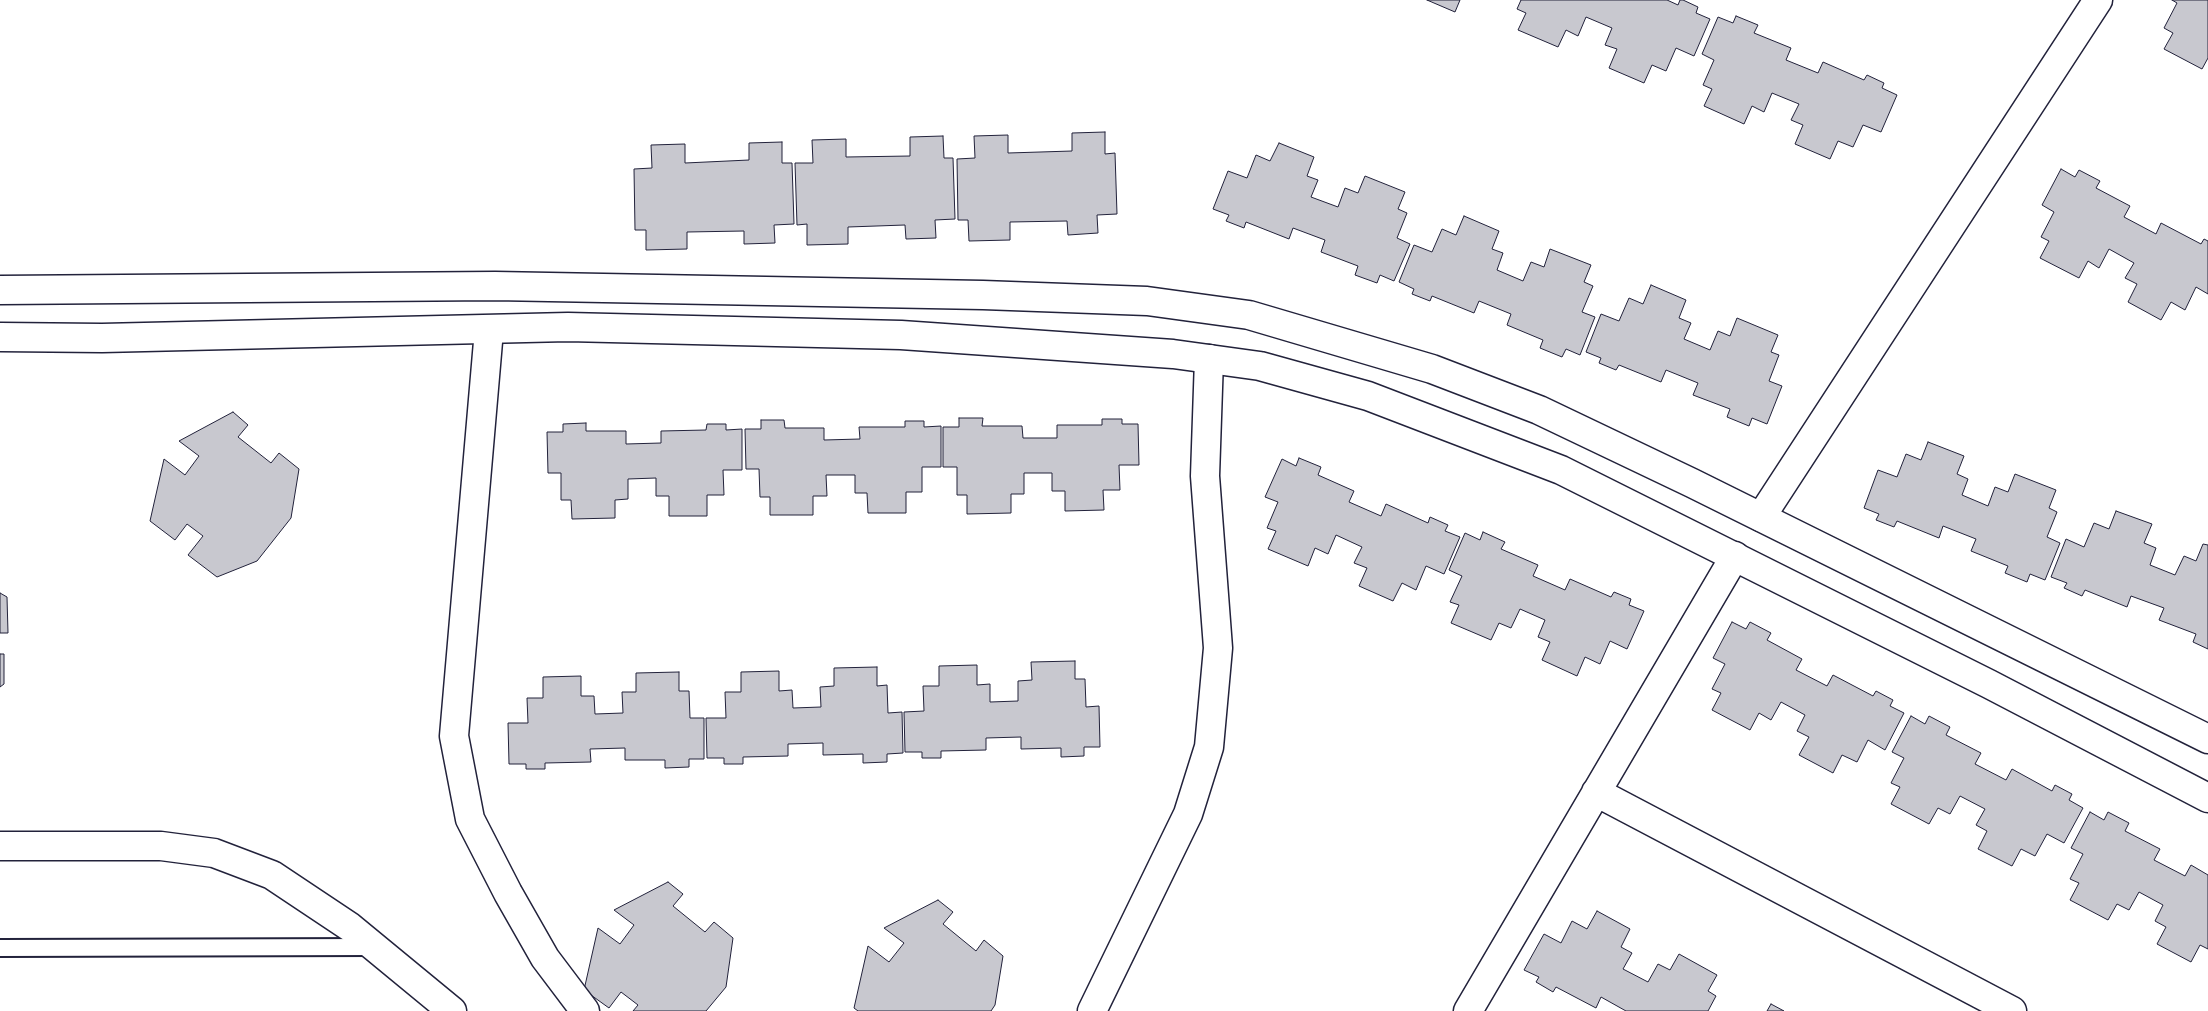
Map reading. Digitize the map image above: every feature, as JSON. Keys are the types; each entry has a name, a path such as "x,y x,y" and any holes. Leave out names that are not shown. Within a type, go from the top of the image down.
{"street":[{"path":"1761,517 2098,0"},
{"path":"0,290 495,286 983,295 1148,302 1249,315 1432,369 1539,410 1761,517 2208,739"},
{"path":"0,337 112,338 568,327 901,335 1173,354 1260,366 1368,396 1561,470 1980,680 2208,798"},
{"path":"489,330 454,736 470,819 508,893 545,958 585,1011"},
{"path":"1092,1011 1188,814 1210,747 1218,648 1205,476 1209,359"},
{"path":"1479,1007 1596,792 1735,556"},
{"path":"1596,792 2012,1011"},
{"path":"0,846 161,846 214,853 272,875 350,927 452,1011"}],"lane":[{"path":"0,948 374,947"}],"building":[{"path":"1427,0 1460,0 1455,12"},
{"path":"1521,0 1667,0 1678,5 1680,0 1683,0 1698,7 1696,13 1710,19 1694,56 1676,48 1666,71 1652,65 1644,83 1609,68 1617,49 1605,45 1612,28 1586,17 1578,36 1566,30 1558,47 1518,30 1526,13 1517,9"},
{"path":"2172,0 2208,0 2208,58 2202,69 2164,49 2173,33 2164,28 2177,3"},
{"path":"1736,16 1758,25 1754,33 1791,48 1786,60 1818,73 1823,62 1864,80 1867,75 1884,83 1882,88 1897,95 1881,132 1863,125 1853,147 1838,141 1830,159 1795,144 1803,125 1791,120 1799,104 1772,93 1764,112 1752,106 1744,124 1704,106 1712,89 1703,85 1714,60 1702,54 1718,17 1733,23"},
{"path":"1105,132 1105,154 1115,153 1117,214 1097,215 1098,233 1068,235 1067,221 1010,222 1010,240 969,241 968,220 958,220 957,159 975,158 974,136 1008,135 1008,153 1072,151 1072,133"},
{"path":"943,136 944,158 953,158 955,219 935,220 936,238 906,239 905,225 848,227 848,244 807,245 807,224 797,225 795,163 813,163 812,140 846,139 846,157 910,156 910,137"},
{"path":"782,142 782,163 792,163 794,224 774,225 775,243 744,244 744,231 687,232 687,249 646,250 646,230 635,230 634,169 652,168 651,145 685,144 685,163 749,160 749,143"},
{"path":"1279,143 1314,157 1307,176 1318,180 1311,197 1338,207 1345,188 1358,193 1365,176 1405,192 1398,209 1407,213 1397,238 1410,244 1394,281 1380,275 1377,283 1355,275 1358,266 1321,252 1325,240 1293,228 1289,239 1246,222 1244,228 1226,221 1229,215 1213,209 1228,171 1247,178 1256,155 1270,161"},
{"path":"2061,169 2075,177 2079,170 2100,181 2096,188 2130,206 2124,217 2156,234 2161,223 2201,244 2204,239 2208,241 2208,294 2196,287 2185,310 2171,302 2161,320 2128,302 2137,284 2125,278 2134,263 2109,249 2099,268 2088,261 2079,278 2040,258 2049,241 2041,237 2054,212 2042,205"},
{"path":"1464,216 1499,231 1492,249 1503,253 1497,270 1523,281 1531,262 1544,267 1550,249 1591,265 1584,282 1593,286 1582,312 1595,317 1580,355 1566,349 1562,357 1540,348 1543,340 1507,325 1511,314 1479,301 1474,313 1432,296 1430,301 1412,294 1414,289 1399,282 1414,245 1432,252 1442,229 1456,235"},
{"path":"1651,285 1686,300 1679,318 1691,323 1684,339 1710,350 1718,331 1730,336 1737,318 1778,335 1771,352 1779,355 1769,381 1782,386 1767,424 1752,418 1749,426 1727,417 1730,409 1693,395 1698,383 1666,370 1661,382 1619,365 1616,370 1599,363 1601,358 1586,352 1601,314 1619,321 1629,298 1643,304"},
{"path":"233,412 248,425 238,437 271,463 279,453 299,469 291,518 257,561 217,577 188,555 203,536 187,524 175,540 150,521 164,459 185,475 199,456 179,441"},
{"path":"959,418 983,418 982,426 1022,426 1023,438 1057,438 1057,425 1102,425 1102,419 1122,419 1122,424 1138,424 1139,465 1119,465 1120,490 1103,490 1104,510 1065,511 1065,491 1052,491 1052,473 1024,473 1024,494 1011,494 1011,513 967,514 967,495 957,495 957,467 943,467 943,427 959,427"},
{"path":"761,420 784,420 785,428 824,428 824,440 860,439 859,427 905,427 905,421 924,421 924,427 941,426 941,467 922,467 922,492 906,492 906,513 868,513 867,493 855,493 855,475 826,475 827,496 813,496 813,515 770,515 770,497 760,497 759,469 746,469 745,429 761,429"},
{"path":"586,423 586,431 626,431 626,444 661,443 661,431 706,430 707,424 726,424 726,430 742,429 742,470 723,470 724,495 707,495 707,516 669,516 669,496 656,496 656,478 628,479 628,499 615,500 615,518 572,519 571,500 561,500 561,473 548,473 547,432 563,432 563,424"},
{"path":"1928,442 1964,456 1957,474 1968,479 1962,495 1988,506 1995,487 2008,492 2015,474 2056,490 2049,508 2057,512 2047,537 2060,543 2045,580 2030,574 2027,582 2005,573 2008,566 1971,551 1976,539 1943,526 1939,538 1897,521 1894,527 1876,520 1879,514 1864,508 1878,470 1897,477 1906,454 1921,460"},
{"path":"1299,458 1321,467 1318,475 1354,491 1349,502 1381,516 1386,504 1428,523 1430,517 1448,525 1445,531 1460,537 1444,574 1426,566 1416,590 1402,583 1393,601 1359,586 1367,568 1354,563 1362,547 1336,535 1328,554 1315,548 1308,566 1268,549 1276,531 1267,528 1278,502 1265,497 1282,459 1296,466"},
{"path":"2116,511 2152,524 2144,543 2156,548 2150,565 2175,575 2184,556 2196,561 2203,544 2208,545 2208,649 2193,642 2196,634 2159,620 2164,608 2131,596 2127,607 2085,590 2082,596 2064,588 2067,583 2051,577 2066,539 2084,547 2094,523 2109,529"},
{"path":"1483,532 1505,542 1501,549 1538,565 1533,576 1565,590 1570,579 1611,597 1614,592 1631,599 1629,605 1644,611 1627,649 1610,641 1600,664 1585,657 1577,676 1542,660 1550,642 1538,637 1545,620 1520,609 1511,628 1499,623 1491,640 1451,623 1459,605 1450,602 1462,576 1449,570 1465,533 1480,540"},
{"path":"0,593 7,597 8,633 0,633"},
{"path":"1732,622 1746,629 1750,622 1771,633 1767,640 1802,659 1796,670 1827,686 1833,675 1873,696 1876,691 1893,700 1890,706 1904,713 1885,750 1868,740 1857,762 1842,755 1833,773 1799,755 1809,737 1797,731 1805,715 1781,702 1771,720 1759,713 1750,730 1712,710 1721,693 1712,689 1725,664 1713,658"},
{"path":"0,654 4,654 4,684 0,687"},
{"path":"1075,661 1075,679 1085,679 1086,707 1099,706 1100,747 1084,747 1084,756 1061,757 1061,748 1021,749 1021,737 986,738 986,750 941,751 941,758 922,758 922,752 905,752 904,712 924,711 923,686 939,686 939,666 977,665 977,685 990,684 990,702 1018,701 1018,681 1032,680 1031,662"},
{"path":"877,667 877,686 887,685 888,713 902,712 903,753 887,754 887,762 863,763 863,754 823,755 823,743 788,744 788,756 743,757 743,764 724,764 724,758 707,758 706,718 726,718 725,692 741,692 741,672 779,671 779,691 792,690 793,708 821,707 820,687 834,686 834,668"},
{"path":"679,672 679,691 689,691 690,718 704,718 704,759 689,759 689,767 665,768 665,760 625,760 625,748 590,749 591,762 545,763 545,769 526,769 526,764 509,764 508,723 528,723 527,698 543,698 543,677 581,676 581,696 594,696 595,714 623,713 622,692 636,692 636,673"},
{"path":"1911,716 1925,724 1929,716 1950,727 1946,735 1981,753 1975,764 2006,780 2012,769 2052,791 2055,785 2072,794 2069,800 2083,808 2064,843 2047,834 2035,856 2021,849 2012,866 1978,849 1987,831 1976,825 1985,809 1960,796 1950,814 1938,808 1929,824 1891,804 1900,787 1891,783 1904,758 1892,752"},
{"path":"2090,812 2104,820 2108,812 2129,823 2125,831 2160,849 2154,860 2185,876 2191,865 2208,875 2208,949 2200,945 2191,962 2157,944 2166,927 2155,921 2163,905 2139,892 2129,910 2117,904 2108,920 2070,900 2079,883 2070,879 2083,854 2071,848"},
{"path":"668,882 683,894 673,906 705,932 714,922 733,938 726,987 706,1011 633,1011 638,1005 621,992 609,1008 584,990 598,928 620,944 634,925 614,910"},
{"path":"938,900 953,912 943,924 976,951 984,940 1003,956 995,1005 991,1011 858,1011 854,1008 868,946 889,962 904,943 884,928"},
{"path":"1597,911 1630,929 1621,947 1632,953 1623,969 1648,982 1658,964 1670,970 1679,954 1717,975 1708,991 1716,996 1708,1011 1626,1011 1601,997 1596,1008 1556,987 1553,992 1536,982 1539,977 1524,970 1544,934 1561,943 1572,921 1587,929"},
{"path":"1771,1004 1784,1011 1767,1011"}]}
